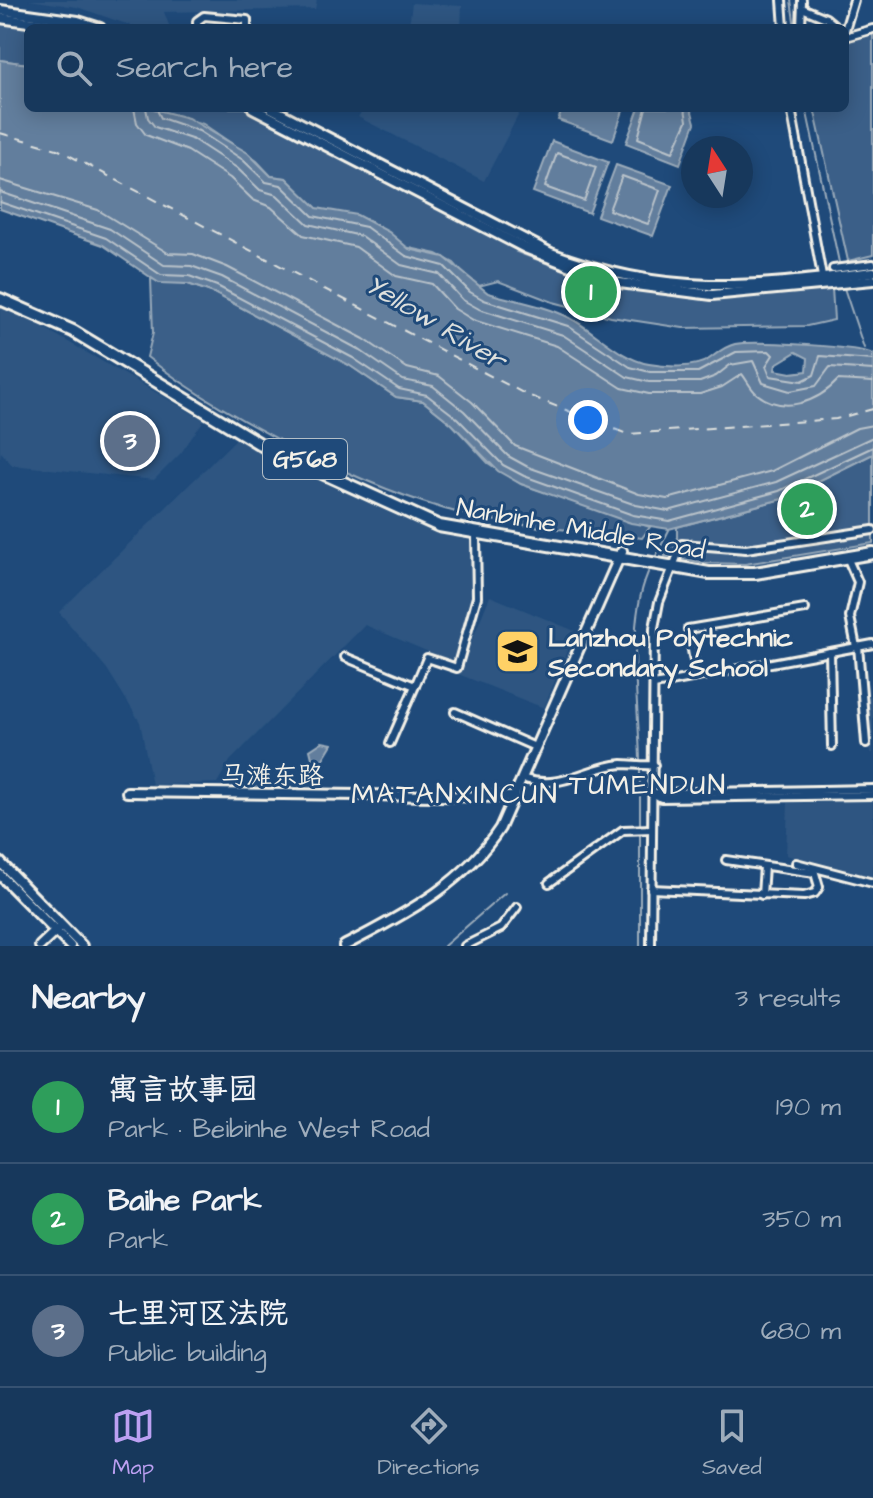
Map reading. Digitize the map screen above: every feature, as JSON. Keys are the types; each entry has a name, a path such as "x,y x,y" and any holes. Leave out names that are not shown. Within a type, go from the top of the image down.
{"highway":[{"name":"Nanbinhe Middle Road","path":"0,296 73,331 265,447 439,526 476,535 620,555"},
{"name":"Nanbinhe Middle Road","path":"0,296 76,328 268,441 441,520 709,573 755,573 873,553"},
{"name":"Nanbinhe Middle Road","path":"675,564 754,566 873,547"}],"main road":[{"path":"0,10 87,24"},
{"path":"0,18 43,24"},
{"path":"261,112 525,248 587,274 671,292 712,295 823,282 834,277 873,272"},
{"path":"279,112 551,253 591,268 641,281 700,287 823,282"},
{"path":"846,275 873,280"},
{"path":"344,946 418,907 456,880 486,850 522,778 620,555"},
{"name":"马滩东路","path":"127,792 513,797"},
{"path":"0,862 62,932 70,946"},
{"path":"0,875 62,932 82,946"},
{"path":"40,946 62,932"},
{"path":"53,946 62,932"}],"street":[{"path":"782,0 784,24"},
{"path":"847,24 854,0"},
{"path":"801,24 802,4 833,24"},
{"path":"197,24 204,16 238,17 247,20 247,24"},
{"path":"849,36 873,29"},
{"path":"792,112 823,282"},
{"path":"834,277 873,264"},
{"path":"651,946 651,889 644,829 654,765 654,628 659,602 682,544 746,549 873,530"},
{"path":"390,743 427,658 457,668 477,597 476,535"},
{"path":"847,557 858,582 850,617 857,647 866,743"},
{"path":"697,677 688,629 805,609"},
{"path":"654,685 873,644"},
{"path":"830,652 832,746"},
{"path":"345,657 415,686"},
{"path":"862,694 872,693"},
{"path":"455,712 535,747"},
{"path":"522,778 537,783 573,780 607,768 654,765"},
{"path":"652,793 873,792"},
{"path":"549,883 623,830 644,829"},
{"path":"651,889 804,896 815,893 819,887 815,873 726,860"},
{"path":"796,863 873,883"},
{"path":"762,895 764,866"},
{"path":"465,946 501,928 517,907"}],"shaded area":[{"path":"29,0 317,0 315,9 164,12 168,24 126,24 77,7"},
{"path":"412,3 462,6 461,24 409,24"},
{"path":"0,18 43,24 24,24 24,63 0,60"},
{"path":"873,30 873,255 848,261 815,112 849,112 849,37"},
{"path":"163,112 261,112 525,248 517,252 599,283 700,299 832,288 834,320 807,326 683,328 611,317 553,302 498,281 475,287 454,263 437,254 405,247 369,220 317,209 286,178 271,176 257,161 203,124"},
{"path":"361,112 520,112 484,181 358,117"},
{"path":"151,279 188,284 214,293 349,365 396,397 423,401 452,424 488,463 521,484 650,527 642,538 491,520 406,496 311,456 220,407 147,357 153,333"},
{"path":"0,307 25,317 204,420 181,453 154,480 12,465 1,452 0,458"},
{"path":"238,437 289,467 410,522 476,539 476,596 457,664 365,625 230,761 217,783 152,785 140,722 107,669 59,612"},
{"path":"873,454 873,543 745,564 705,563 665,556 666,546 677,541 677,527 782,499"},
{"name":"Lanzhou Polytechnic Secondary School","path":"490,596 575,631 544,708 458,674"},
{"path":"873,695 873,753 870,753 865,697"},
{"path":"873,801 873,880 786,855 788,803"}],"water":[{"name":"Yellow River","path":"0,60 24,63 24,112 165,112 188,118 248,153 271,176 286,178 317,208 357,215 389,232 409,249 444,257 488,293 560,314 638,361 663,366 688,366 703,362 731,345 746,343 829,347 873,354 873,454 782,499 669,529 631,523 521,484 498,471 452,424 423,401 396,397 349,365 214,293 188,284 159,283 103,245 0,209","holes":["796,352 808,358 807,371 791,373 775,370 776,364"]},
{"path":"561,112 623,112 613,140 558,120"},
{"path":"638,112 692,112 695,123 690,136 681,136 680,164 626,143"},
{"path":"552,141 608,162 589,213 533,192"},
{"path":"616,165 672,185 653,236 597,216"},
{"path":"322,742 332,744 321,762 313,762 310,750"}],"waterway":[{"path":"791,0 794,24"},
{"path":"807,112 840,267"},
{"path":"843,285 864,348"},
{"path":"654,560 669,530"},
{"path":"640,761 635,636 643,587 651,566"},
{"path":"640,767 640,946"},
{"path":"444,946 505,893"}],"ferry route":[{"path":"0,133 57,149 525,394 627,434 836,419 873,409"}],"place":[{"name":"寓言故事园","path":"591,292"},
{"name":"七里河区法院","path":"130,441"},
{"name":"Baihe Park","path":"807,509"},
{"name":"Lanzhou Polytechnic Secondary School","path":"517,652"}],"district":[{"name":"TUMENDUN","path":"648,784"},
{"name":"MATANXINCUN","path":"455,793"}]}
